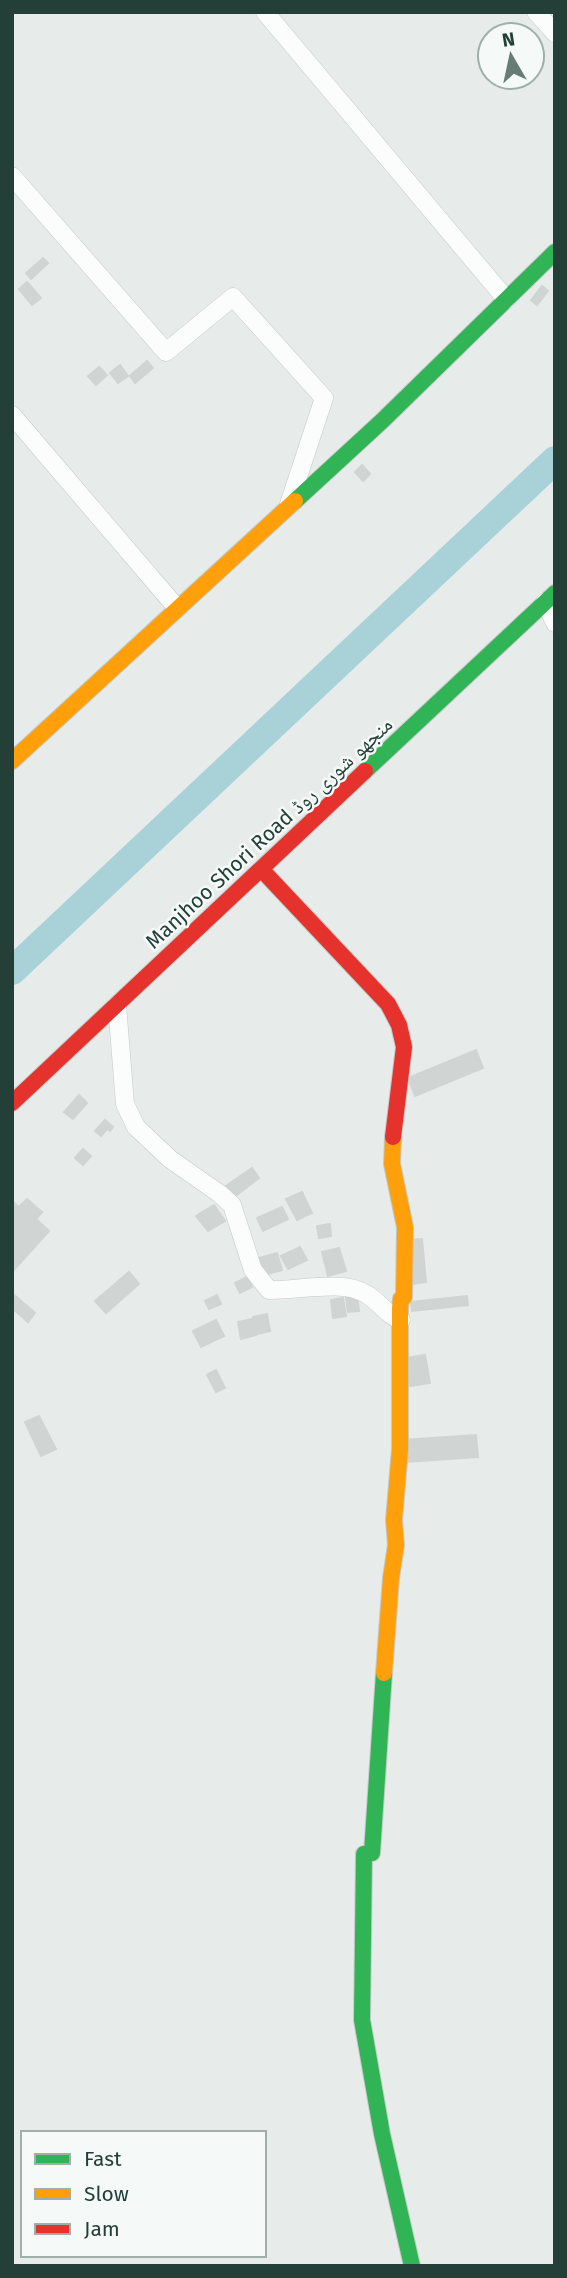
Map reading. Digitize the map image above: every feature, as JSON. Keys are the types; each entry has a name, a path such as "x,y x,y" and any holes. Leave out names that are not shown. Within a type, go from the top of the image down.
{"street":[{"path":"265,12 506,299"},
{"path":"536,12 555,33"},
{"path":"12,176 166,352 233,297 324,398 289,504"},
{"path":"12,761 382,421 555,252"},
{"path":"12,415 177,608"},
{"path":"550,598 555,623"},
{"name":"Manjhoo Shori Road منجھو شوری روڈ","path":"12,1103 550,598"},
{"path":"261,869 388,1004 399,1026 404,1048 393,1125 392,1164 405,1227 406,1278 400,1308 400,1449 394,1520 396,1545 391,1578 390,1629 372,1853 364,1854 360,1965 362,2020 382,2134 412,2266"},
{"path":"117,1004 125,1104 136,1126 170,1159 232,1205 253,1270 269,1290 344,1286 365,1293 393,1317 401,1320"}],"building":[{"path":"43,258 48,263 31,279 26,273"},
{"path":"27,282 41,298 32,305 19,289"},
{"path":"542,286 548,291 537,305 531,300"},
{"path":"147,361 153,368 135,383 130,376"},
{"path":"120,365 128,376 118,383 110,373"},
{"path":"99,367 107,375 96,385 88,376"},
{"path":"362,465 370,474 363,481 355,472"},
{"path":"476,1050 483,1068 415,1096 408,1078"},
{"path":"79,1095 87,1103 73,1119 64,1112"},
{"path":"105,1120 113,1127 101,1136 95,1131"},
{"path":"83,1149 91,1156 83,1165 75,1158"},
{"path":"252,1168 259,1178 234,1197 226,1186"},
{"path":"302,1192 312,1213 297,1220 286,1199"},
{"path":"27,1199 42,1212 36,1219 49,1231 12,1272 12,1201 19,1207"},
{"path":"214,1205 225,1221 208,1231 196,1216"},
{"path":"282,1207 288,1219 263,1231 257,1218"},
{"path":"330,1224 331,1236 319,1238 317,1226"},
{"path":"422,1239 426,1282 412,1284 408,1240"},
{"path":"300,1247 307,1260 288,1269 281,1256"},
{"path":"339,1248 346,1271 328,1276 322,1252"},
{"path":"277,1253 282,1270 260,1276 256,1259"},
{"path":"129,1272 139,1284 106,1313 95,1301"},
{"path":"247,1277 252,1287 240,1293 235,1283"},
{"path":"12,1293 35,1313 28,1322 12,1308"},
{"path":"217,1295 221,1304 209,1309 205,1301"},
{"path":"357,1296 359,1311 348,1312 346,1298"},
{"path":"467,1296 468,1305 412,1311 411,1302"},
{"path":"343,1298 346,1316 333,1318 331,1300"},
{"path":"267,1314 270,1331 257,1334 253,1317"},
{"path":"252,1319 256,1335 241,1339 238,1322"},
{"path":"216,1320 224,1336 201,1347 193,1331"},
{"path":"425,1355 430,1383 410,1386 406,1358"},
{"path":"216,1370 225,1388 216,1392 207,1375"},
{"path":"39,1416 56,1449 41,1456 25,1422"},
{"path":"476,1435 478,1457 405,1462 403,1440"}],"waterway":[{"path":"12,971 555,460"}],"traffic: fast":[{"path":"295,501 382,421 555,252"},
{"path":"365,771 555,593"},
{"path":"384,1673 372,1853 364,1854 362,2020 382,2134 412,2266"}],"traffic: slow":[{"path":"12,761 295,501"},
{"path":"384,1673 396,1545 394,1520 400,1449 400,1308 401,1299 404,1297 405,1227 392,1164 393,1137"}],"traffic: jam":[{"path":"12,1103 365,771"},
{"path":"261,869 388,1004 399,1025 404,1047 393,1137"}]}
